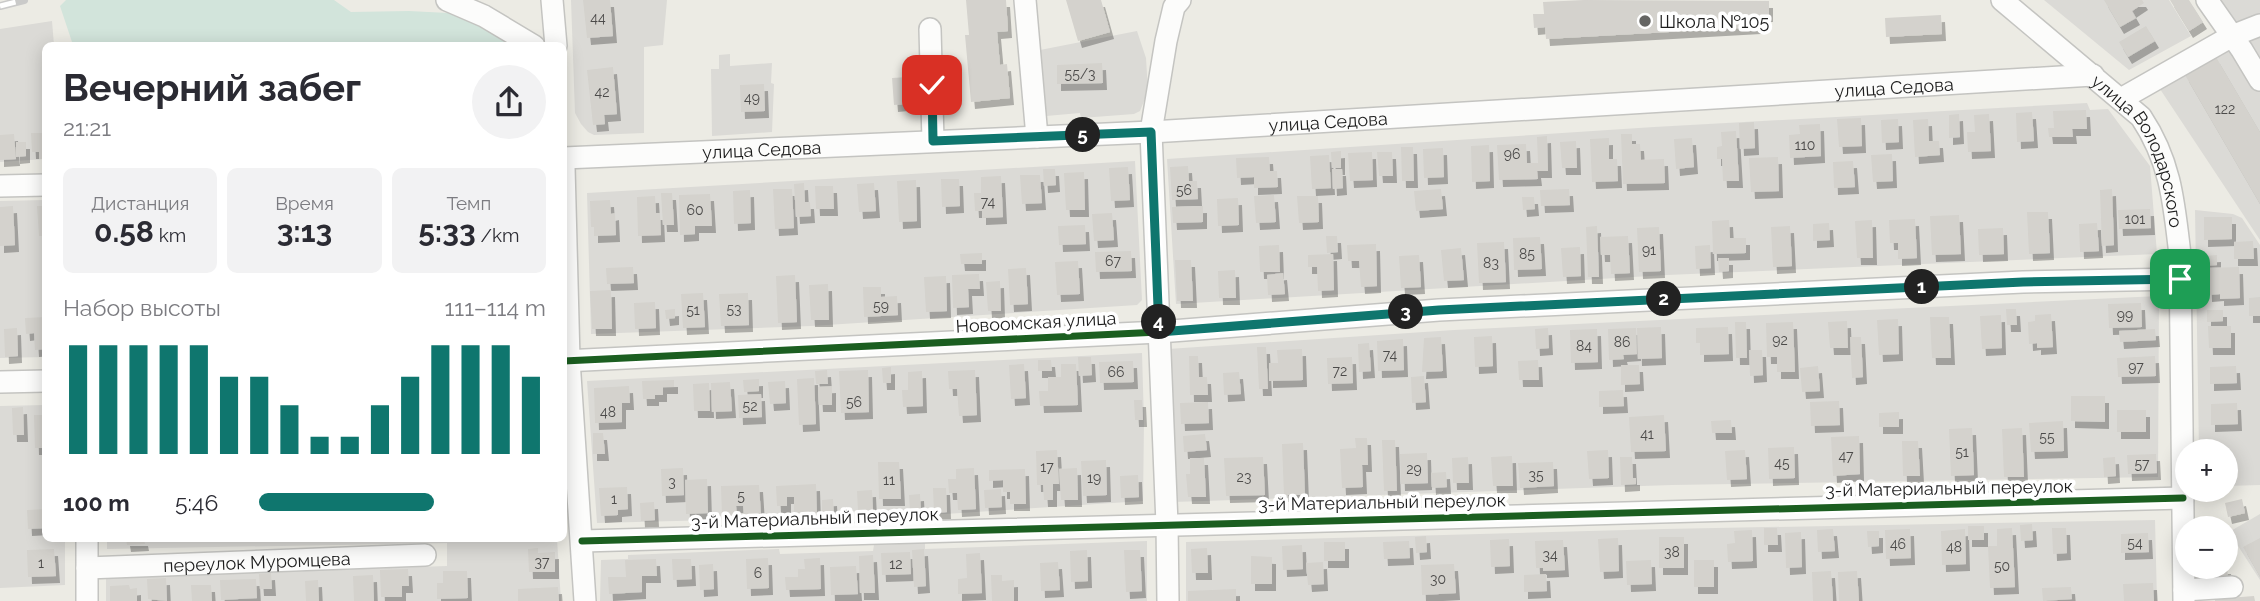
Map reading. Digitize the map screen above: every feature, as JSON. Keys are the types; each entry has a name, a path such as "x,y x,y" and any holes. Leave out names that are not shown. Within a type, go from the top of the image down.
{"street":[{"path":"447,0 484,16 527,42"},
{"path":"552,0 556,42"},
{"path":"1025,0 1037,137"},
{"path":"1168,601 1151,132 1166,41 1174,7 1180,0"},
{"name":"улица Володарского","path":"2002,0 2141,117 2166,164 2174,202 2180,279 2182,439"},
{"path":"2207,0 2260,80"},
{"path":"2121,99 2232,36 2260,25"},
{"path":"930,29 933,141"},
{"name":"улица Седова","path":"567,158 1151,132 2093,75"},
{"path":"0,186 42,185"},
{"name":"Новоомская улица","path":"567,361 1159,332 1439,310 2023,282 2180,279"},
{"path":"567,372 585,601"},
{"path":"0,382 42,381"},
{"name":"3-й Материальный переулок","path":"582,541 2175,498"},
{"name":"улица Володарского","path":"2183,502 2184,595"},
{"path":"87,542 87,601"},
{"name":"переулок Муромцева","path":"87,568 425,555"},
{"path":"2184,595 2232,587"}],"shaded area":[{"path":"66,0 334,0 351,12 448,13 489,30 507,42 72,42 60,6"},
{"path":"571,0 667,0 663,45 644,47 644,133 594,135 581,124 575,113"},
{"path":"2044,0 2169,0 2191,36 2129,70"},
{"path":"2215,0 2260,0 2260,240 2158,86 2242,38"},
{"path":"52,21 54,42 42,42 42,159 0,162 0,29"},
{"path":"1137,31 1146,58 1148,91 1140,111 1134,114 1081,118 1080,113 1046,116 1040,50"},
{"path":"730,54 730,66 772,63 772,132 712,136 711,69 719,69 719,55"},
{"path":"2087,103 2090,110 2108,109 2150,166 2157,254 1667,275 1176,304 1167,159 1654,127"},
{"path":"1135,161 1142,300 1137,305 811,326 591,334 587,193"},
{"path":"42,200 42,357 0,358 0,201"},
{"path":"2195,210 2233,214 2242,218 2260,245 2260,485 2238,486 2238,439 2199,439"},
{"path":"2159,296 2158,477 1672,485 1173,502 1168,349 1454,330"},
{"path":"1142,353 1143,501 945,514 597,523 587,381"},
{"path":"42,405 42,542 65,542 65,585 0,588 0,406"},
{"path":"2260,514 2260,580 2238,546 2238,527"},
{"path":"2155,520 2157,601 1186,601 1186,542 1664,529"},
{"path":"1147,541 1147,601 600,601 601,560 628,559 628,555 779,549 780,554 873,551 874,545 925,543 925,549"},
{"path":"107,542 557,542 561,601 106,601 106,578 447,566 447,543 107,549"}],"building":[{"path":"583,0 610,0 613,36 587,38"},
{"path":"966,0 1006,0 1008,31 997,32 1000,65 1007,64 1010,98 971,102 965,35 969,35"},
{"path":"1066,0 1101,0 1110,32 1078,41"},
{"path":"2104,0 2142,0 2144,3 2132,11 2136,18 2120,27"},
{"path":"2170,0 2189,0 2203,22 2189,31"},
{"name":"Школа №105","path":"1769,1 1769,15 1757,15 1757,27 1546,39 1545,27 1534,28 1533,14 1544,14 1543,2"},
{"path":"1941,15 1942,34 1886,37 1885,18"},
{"path":"2146,26 2155,41 2128,57 2119,42"},
{"path":"2216,57 2260,132 2260,204 2185,75"},
{"path":"1102,63 1103,83 1057,84 1057,65"},
{"path":"613,67 617,114 604,115 605,124 593,125 587,70"},
{"path":"908,77 909,87 924,86 925,102 894,105 892,78"},
{"path":"764,84 765,111 741,112 740,85"},
{"path":"2086,110 2087,129 2072,129 2073,137 2049,137 2048,128 2054,128 2053,111"},
{"path":"2032,112 2034,141 2017,142 2016,113"},
{"path":"1959,114 1960,137 1949,138 1949,115"},
{"path":"1989,114 1991,151 1968,152 1967,132 1975,132 1974,115"},
{"path":"1861,118 1862,146 1839,147 1837,119"},
{"path":"1898,119 1899,142 1882,143 1881,120"},
{"path":"1928,119 1929,141 1939,141 1940,155 1915,157 1913,120"},
{"path":"1754,122 1755,148 1740,149 1739,123"},
{"path":"1820,124 1821,156 1790,158 1789,135 1800,134 1799,125"},
{"path":"1736,131 1739,181 1723,181 1722,159 1717,159 1717,147 1722,146 1721,132"},
{"path":"31,133 42,133 42,159 39,159 39,152 32,152"},
{"path":"14,134 16,159 0,160 0,135"},
{"path":"1621,134 1632,134 1632,144 1640,144 1641,160 1664,159 1665,183 1623,184"},
{"path":"1547,136 1548,171 1537,171 1538,179 1499,180 1497,145 1526,144 1527,163 1538,163 1537,137"},
{"path":"1609,138 1609,159 1617,159 1618,181 1592,182 1590,139"},
{"path":"1692,138 1694,167 1676,169 1674,139"},
{"path":"1576,141 1577,168 1562,168 1560,142"},
{"path":"16,142 26,142 26,156 16,157"},
{"path":"1489,145 1490,181 1472,182 1471,146"},
{"path":"1401,147 1413,147 1414,181 1402,181"},
{"path":"1443,148 1444,177 1424,178 1423,149"},
{"path":"1341,151 1341,168 1332,168 1331,152"},
{"path":"1372,152 1373,180 1350,181 1348,153"},
{"path":"1377,152 1392,152 1393,176 1379,176"},
{"path":"1892,154 1893,181 1873,182 1871,155"},
{"path":"1329,155 1331,188 1312,189 1310,156"},
{"path":"1269,157 1270,171 1277,171 1278,187 1254,188 1254,177 1237,178 1236,158"},
{"path":"1778,157 1779,191 1751,192 1749,158"},
{"path":"1853,161 1855,187 1834,188 1833,162"},
{"path":"1188,166 1189,181 1197,181 1198,199 1172,200 1170,167"},
{"path":"1128,167 1130,200 1111,201 1109,168"},
{"path":"1043,169 1055,169 1056,185 1044,186"},
{"path":"1332,169 1342,169 1343,188 1333,189"},
{"path":"1084,172 1085,210 1066,210 1064,173"},
{"path":"1020,175 1040,175 1042,203 1022,204"},
{"path":"1001,176 1003,217 982,218 982,211 975,211 974,193 981,193 981,177"},
{"path":"941,179 959,179 960,206 942,207"},
{"path":"916,180 917,221 899,222 897,181"},
{"path":"804,183 805,202 810,202 811,216 796,217 794,184"},
{"path":"874,183 876,211 859,212 857,184"},
{"path":"815,186 833,186 834,209 816,209"},
{"path":"773,189 792,189 794,228 775,229"},
{"path":"1441,189 1443,209 1416,211 1414,191"},
{"path":"1569,189 1570,205 1541,206 1540,190"},
{"path":"2112,189 2114,245 2102,246 2100,190"},
{"path":"750,190 751,223 734,224 733,191"},
{"path":"661,193 672,193 674,225 663,225"},
{"path":"710,194 712,226 695,226 695,234 680,235 679,195"},
{"path":"1274,195 1276,222 1256,223 1254,196"},
{"path":"655,196 656,213 660,213 661,235 638,236 637,197"},
{"path":"1297,196 1318,196 1319,222 1299,223"},
{"path":"1522,197 1534,197 1535,209 1523,210"},
{"path":"1238,198 1239,225 1218,226 1217,199"},
{"path":"610,200 611,214 615,213 616,235 594,236 590,201"},
{"path":"13,206 15,245 0,246 0,207"},
{"path":"37,206 42,206 42,236 39,236"},
{"path":"1203,206 1203,222 1173,223 1172,207"},
{"path":"2150,209 2151,228 2119,229 2118,210"},
{"path":"2027,212 2048,212 2050,253 2029,254"},
{"path":"1112,213 1114,240 1094,241 1092,214"},
{"path":"1959,215 1961,254 1932,255 1930,216"},
{"path":"2204,217 2232,217 2232,239 2204,240"},
{"path":"1915,219 1917,258 1898,259 1898,243 1890,243 1889,220"},
{"path":"1729,220 1730,238 1746,238 1746,253 1713,254 1712,221"},
{"path":"1872,220 1873,258 1857,258 1855,221"},
{"path":"1829,223 1830,240 1813,241 1813,224"},
{"path":"2097,223 2099,251 2080,252 2079,224"},
{"path":"1085,225 1086,244 1059,245 1058,226"},
{"path":"1597,226 1599,277 1588,277 1586,227"},
{"path":"1790,226 1792,266 1773,267 1771,227"},
{"path":"1659,227 1661,271 1639,272 1637,228"},
{"path":"2003,228 2004,254 1979,255 1978,229"},
{"path":"1326,236 1337,236 1338,252 1327,253"},
{"path":"1628,236 1630,273 1611,274 1610,255 1601,255 1600,237"},
{"path":"1540,237 1542,269 1514,270 1513,238"},
{"path":"2253,241 2254,259 2234,259 2234,242"},
{"path":"1504,242 1506,282 1479,283 1477,243"},
{"path":"1376,244 1377,286 1361,287 1359,261 1348,261 1347,245"},
{"path":"1279,245 1280,272 1260,272 1259,246"},
{"path":"1710,245 1711,268 1696,269 1695,246"},
{"path":"1580,247 1581,276 1563,277 1561,248"},
{"path":"1461,248 1464,280 1444,281 1441,250"},
{"path":"1131,251 1132,271 1096,272 1095,252"},
{"path":"982,253 982,264 961,264 960,254"},
{"path":"1333,254 1334,290 1318,291 1317,267 1308,267 1308,255"},
{"path":"1419,255 1421,287 1401,288 1399,256"},
{"path":"2217,255 2217,265 2203,266 2203,256"},
{"path":"1718,258 1729,258 1729,271 1719,272"},
{"path":"1175,260 1191,260 1193,301 1177,301"},
{"path":"1078,261 1080,294 1057,295 1055,262"},
{"path":"633,267 634,283 607,284 606,268"},
{"path":"2239,267 2240,298 2220,299 2220,294 2208,295 2207,268"},
{"path":"1026,268 1028,304 1010,305 1008,269"},
{"path":"1235,270 1236,298 1219,298 1218,271"},
{"path":"1283,273 1285,294 1268,295 1267,275"},
{"path":"979,274 980,289 968,289 969,307 953,308 952,275"},
{"path":"795,275 797,322 778,323 776,276"},
{"path":"946,276 947,311 926,312 924,277"},
{"path":"1000,281 1001,311 988,311 986,282"},
{"path":"828,284 829,320 811,320 809,285"},
{"path":"863,287 881,287 881,297 897,296 898,315 864,317"},
{"path":"611,290 612,329 592,329 590,291"},
{"path":"703,293 705,327 683,328 681,294"},
{"path":"748,293 749,325 721,326 719,294"},
{"path":"2260,297 2260,316 2249,316 2249,298"},
{"path":"655,302 656,328 635,329 634,303"},
{"path":"2141,303 2142,327 2109,328 2108,304"},
{"path":"675,309 675,318 666,319 665,310"},
{"path":"2006,309 2016,309 2017,325 2007,325"},
{"path":"2207,310 2223,310 2223,321 2207,322"},
{"path":"2051,314 2053,347 2037,348 2037,343 2029,344 2028,322 2035,321 2035,315"},
{"path":"2001,315 2002,348 1982,349 1980,316"},
{"path":"42,317 42,349 35,350 34,333 26,334 25,318"},
{"path":"1930,317 1949,317 1951,358 1932,358"},
{"path":"1898,319 1899,354 1879,355 1877,320"},
{"path":"1847,321 1848,348 1830,348 1828,322"},
{"path":"1735,322 1746,322 1747,358 1736,358"},
{"path":"1793,322 1795,372 1777,372 1777,357 1767,357 1766,323"},
{"path":"2208,326 2231,326 2231,348 2209,348"},
{"path":"1661,327 1662,358 1638,359 1637,328"},
{"path":"1728,327 1729,354 1700,355 1700,343 1696,343 1696,328"},
{"path":"17,328 18,356 5,357 4,329"},
{"path":"1548,328 1549,348 1536,349 1535,329"},
{"path":"1636,328 1637,354 1623,355 1624,359 1609,360 1608,329"},
{"path":"1597,329 1598,362 1571,363 1570,330"},
{"path":"2155,329 2156,340 2120,342 2119,331"},
{"path":"1492,336 1493,366 1475,367 1474,337"},
{"path":"1441,337 1443,371 1422,372 1424,338"},
{"path":"1850,337 1861,337 1863,377 1852,378"},
{"path":"1403,339 1404,370 1378,371 1377,341"},
{"path":"1369,343 1371,371 1359,372 1358,344"},
{"path":"1257,347 1266,347 1268,389 1259,389"},
{"path":"1302,349 1303,380 1269,381 1269,363 1278,363 1277,350"},
{"path":"1749,350 1762,350 1763,375 1750,376"},
{"path":"1189,356 1198,356 1199,377 1207,377 1208,395 1190,395"},
{"path":"2155,356 2156,376 2118,377 2117,358"},
{"path":"1078,357 1091,357 1092,375 1079,376"},
{"path":"1352,357 1353,383 1328,384 1327,358"},
{"path":"1038,360 1051,360 1052,371 1038,371"},
{"path":"1538,360 1539,380 1519,380 1518,361"},
{"path":"1133,361 1134,382 1100,383 1099,362"},
{"path":"1024,364 1026,398 1011,399 1009,365"},
{"path":"1061,364 1076,364 1078,405 1040,406 1039,391 1048,391 1048,377 1061,377"},
{"path":"1621,365 1639,365 1640,384 1621,385"},
{"path":"1818,366 1820,391 1802,392 1800,368"},
{"path":"2236,366 2237,383 2210,384 2210,367"},
{"path":"891,367 891,383 883,383 882,368"},
{"path":"827,370 828,384 816,384 815,371"},
{"path":"868,370 869,412 841,413 839,371"},
{"path":"975,370 977,415 959,416 957,389 949,389 948,371"},
{"path":"922,371 923,406 903,407 902,390 908,390 908,372"},
{"path":"1239,372 1241,394 1224,395 1223,373"},
{"path":"1424,376 1426,402 1412,403 1411,377"},
{"path":"814,378 816,424 799,425 797,379"},
{"path":"759,379 759,391 744,392 743,380"},
{"path":"674,380 674,387 663,387 663,395 655,395 655,399 643,399 642,381"},
{"path":"785,381 786,403 770,404 768,382"},
{"path":"730,382 732,411 712,412 711,383"},
{"path":"709,383 710,411 694,411 693,384"},
{"path":"629,386 630,403 622,403 622,422 595,423 594,388"},
{"path":"832,386 832,405 819,405 818,387"},
{"path":"1623,390 1624,406 1599,407 1599,391"},
{"path":"761,394 762,417 739,418 738,395"},
{"path":"2071,396 2105,396 2105,422 2071,421"},
{"path":"1134,400 1142,400 1143,420 1135,420"},
{"path":"1839,401 1840,425 1811,426 1810,402"},
{"path":"1208,402 1209,423 1181,424 1180,403"},
{"path":"2237,403 2238,424 2211,425 2211,404"},
{"path":"23,407 24,435 13,435 12,408"},
{"path":"2117,410 2146,410 2146,432 2117,432"},
{"path":"1899,412 1899,427 1879,427 1879,413"},
{"path":"34,415 42,415 42,448 35,448"},
{"path":"1664,415 1666,451 1631,452 1629,417"},
{"path":"1731,420 1732,433 1712,433 1711,421"},
{"path":"2063,421 2064,451 2031,452 2029,423"},
{"path":"1972,428 1974,475 1951,476 1949,429"},
{"path":"2022,428 2024,477 2004,477 2002,429"},
{"path":"593,433 603,433 605,454 593,454"},
{"path":"1205,434 1207,450 1184,452 1183,436"},
{"path":"1859,436 1860,474 1833,476 1831,437"},
{"path":"1355,438 1367,438 1368,465 1362,465 1363,487 1342,488 1340,449 1356,448"},
{"path":"1382,440 1395,440 1397,491 1384,491"},
{"path":"1902,441 1918,441 1920,476 1903,476"},
{"path":"1303,443 1305,495 1284,495 1282,444"},
{"path":"1794,447 1795,478 1769,479 1768,448"},
{"path":"1057,450 1059,484 1053,484 1053,500 1044,500 1043,485 1037,485 1036,451"},
{"path":"1608,450 1609,478 1589,479 1587,451"},
{"path":"1745,450 1747,479 1727,480 1725,451"},
{"path":"1427,453 1428,483 1401,484 1400,454"},
{"path":"2156,454 2157,473 2128,474 2127,455"},
{"path":"1512,456 1513,486 1493,486 1491,457"},
{"path":"1263,457 1265,495 1226,496 1224,458"},
{"path":"1468,457 1469,483 1453,483 1452,458"},
{"path":"1620,457 1632,457 1636,484 1621,485"},
{"path":"2115,457 2116,476 2104,477 2103,458"},
{"path":"1190,458 1204,458 1206,497 1188,497 1186,474 1190,474"},
{"path":"1106,460 1107,495 1083,496 1081,461"},
{"path":"878,462 899,462 901,499 879,499"},
{"path":"1553,462 1554,486 1520,488 1518,463"},
{"path":"683,468 684,495 662,496 661,469"},
{"path":"974,468 976,509 958,510 957,493 949,493 948,479 956,479 956,469"},
{"path":"1077,468 1078,500 1061,500 1059,469"},
{"path":"1025,469 1026,504 1010,504 1010,492 1003,492 1003,480 989,481 989,470"},
{"path":"1446,472 1447,487 1432,488 1431,473"},
{"path":"1138,475 1139,497 1121,498 1120,476"},
{"path":"707,479 708,513 686,514 685,480"},
{"path":"816,484 817,515 794,516 794,497 787,497 787,506 777,506 776,486"},
{"path":"759,485 761,515 744,516 743,506 736,506 737,516 722,517 721,486"},
{"path":"627,487 628,509 618,510 618,515 601,516 599,488"},
{"path":"933,488 946,488 947,512 934,513"},
{"path":"1001,489 1002,507 985,508 984,490"},
{"path":"872,490 873,510 858,511 857,491"},
{"path":"920,494 921,512 910,512 909,495"},
{"path":"833,499 834,516 822,516 822,500"},
{"path":"2242,499 2245,513 2228,516 2225,503"},
{"path":"654,502 655,520 641,521 640,503"},
{"path":"42,509 42,528 28,529 27,510"},
{"path":"2032,524 2033,540 2021,541 2020,525"},
{"path":"1968,526 1984,526 1984,540 1968,540"},
{"path":"1764,528 1777,528 1778,545 1764,545"},
{"path":"2012,528 2015,587 1990,588 1988,546 1997,546 1997,529"},
{"path":"2052,528 2066,528 2067,553 2053,554"},
{"path":"1833,529 1835,551 1818,552 1817,530"},
{"path":"1910,529 1911,558 1886,559 1885,530"},
{"path":"1965,529 1966,564 1942,565 1941,531"},
{"path":"1752,530 1753,561 1728,562 1727,544 1735,543 1734,531"},
{"path":"1867,531 1879,531 1879,546 1868,547"},
{"path":"1801,532 1802,567 1786,568 1785,533"},
{"path":"2148,533 2149,552 2121,553 2121,534"},
{"path":"1426,536 1427,552 1416,553 1415,537"},
{"path":"1659,537 1684,537 1684,568 1659,568"},
{"path":"1618,538 1619,571 1600,572 1598,539"},
{"path":"2260,538 2260,577 2243,547"},
{"path":"1509,539 1510,566 1491,567 1490,540"},
{"path":"1563,540 1565,570 1543,571 1543,568 1536,568 1535,541"},
{"path":"1409,541 1410,558 1384,559 1383,542"},
{"path":"126,542 145,544 127,545"},
{"path":"1324,542 1345,542 1345,561 1324,561"},
{"path":"1302,545 1303,569 1283,570 1282,546"},
{"path":"538,548 538,553 555,552 555,572 529,572 528,549"},
{"path":"1207,548 1208,573 1192,573 1191,549"},
{"path":"54,549 56,576 28,577 27,550"},
{"path":"924,549 926,586 914,587 912,550"},
{"path":"1087,550 1088,581 1071,582 1070,551"},
{"path":"1124,550 1140,550 1142,591 1126,592"},
{"path":"910,552 911,574 882,575 881,553"},
{"path":"980,553 982,593 958,594 958,579 967,578 966,554"},
{"path":"873,555 875,593 860,593 859,556"},
{"path":"1251,556 1272,557 1272,584 1251,584"},
{"path":"768,558 769,588 747,589 746,559"},
{"path":"820,558 821,589 786,590 785,577 798,577 798,569 805,569 804,559"},
{"path":"656,559 657,576 642,576 642,592 609,594 608,577 626,577 625,560"},
{"path":"672,559 691,559 692,579 673,580"},
{"path":"1651,560 1652,584 1627,585 1626,561"},
{"path":"1694,560 1714,560 1714,587 1694,587"},
{"path":"1058,562 1060,590 1041,591 1040,563"},
{"path":"1323,562 1324,584 1308,585 1306,563"},
{"path":"713,564 714,589 700,590 699,565"},
{"path":"1454,564 1456,593 1422,595 1421,565"},
{"path":"856,566 858,594 831,595 830,567"},
{"path":"408,569 409,586 402,586 402,597 381,597 380,570"},
{"path":"443,571 467,571 468,598 437,599 437,583 443,583"},
{"path":"1831,571 1833,601 1813,601 1812,572"},
{"path":"1857,571 1859,601 1839,601 1838,572"},
{"path":"271,573 272,589 260,589 259,574"},
{"path":"1546,574 1547,591 1524,592 1524,575"},
{"path":"373,575 374,601 354,601 353,576"},
{"path":"991,575 1002,575 1002,581 1014,580 1014,601 992,601"},
{"path":"166,578 167,601 148,599 147,579"},
{"path":"256,579 257,598 221,600 220,580"},
{"path":"318,580 319,601 306,601 305,581"},
{"path":"2153,583 2154,601 2124,601 2123,584"},
{"path":"129,585 130,589 137,588 137,601 110,601 110,586"},
{"path":"191,585 211,585 212,601 192,601"},
{"path":"558,587 559,601 518,601 518,589"},
{"path":"2071,587 2072,599 2043,601 2042,588"},
{"path":"1236,589 1236,601 1188,601 1188,591"},
{"path":"2254,596 2255,601 2215,601 2215,599"}],"railway":[{"path":"0,6 24,0"}],"cycle path":[{"path":"567,361 1159,332 1439,310 2023,282 2180,279"},
{"path":"582,541 2175,498"}],"place":[{"name":"Школа №105","path":"1645,21"}],"route":[{"path":"932,85 933,141 1151,132 1159,332 1439,310 2023,282 2180,279"}]}
